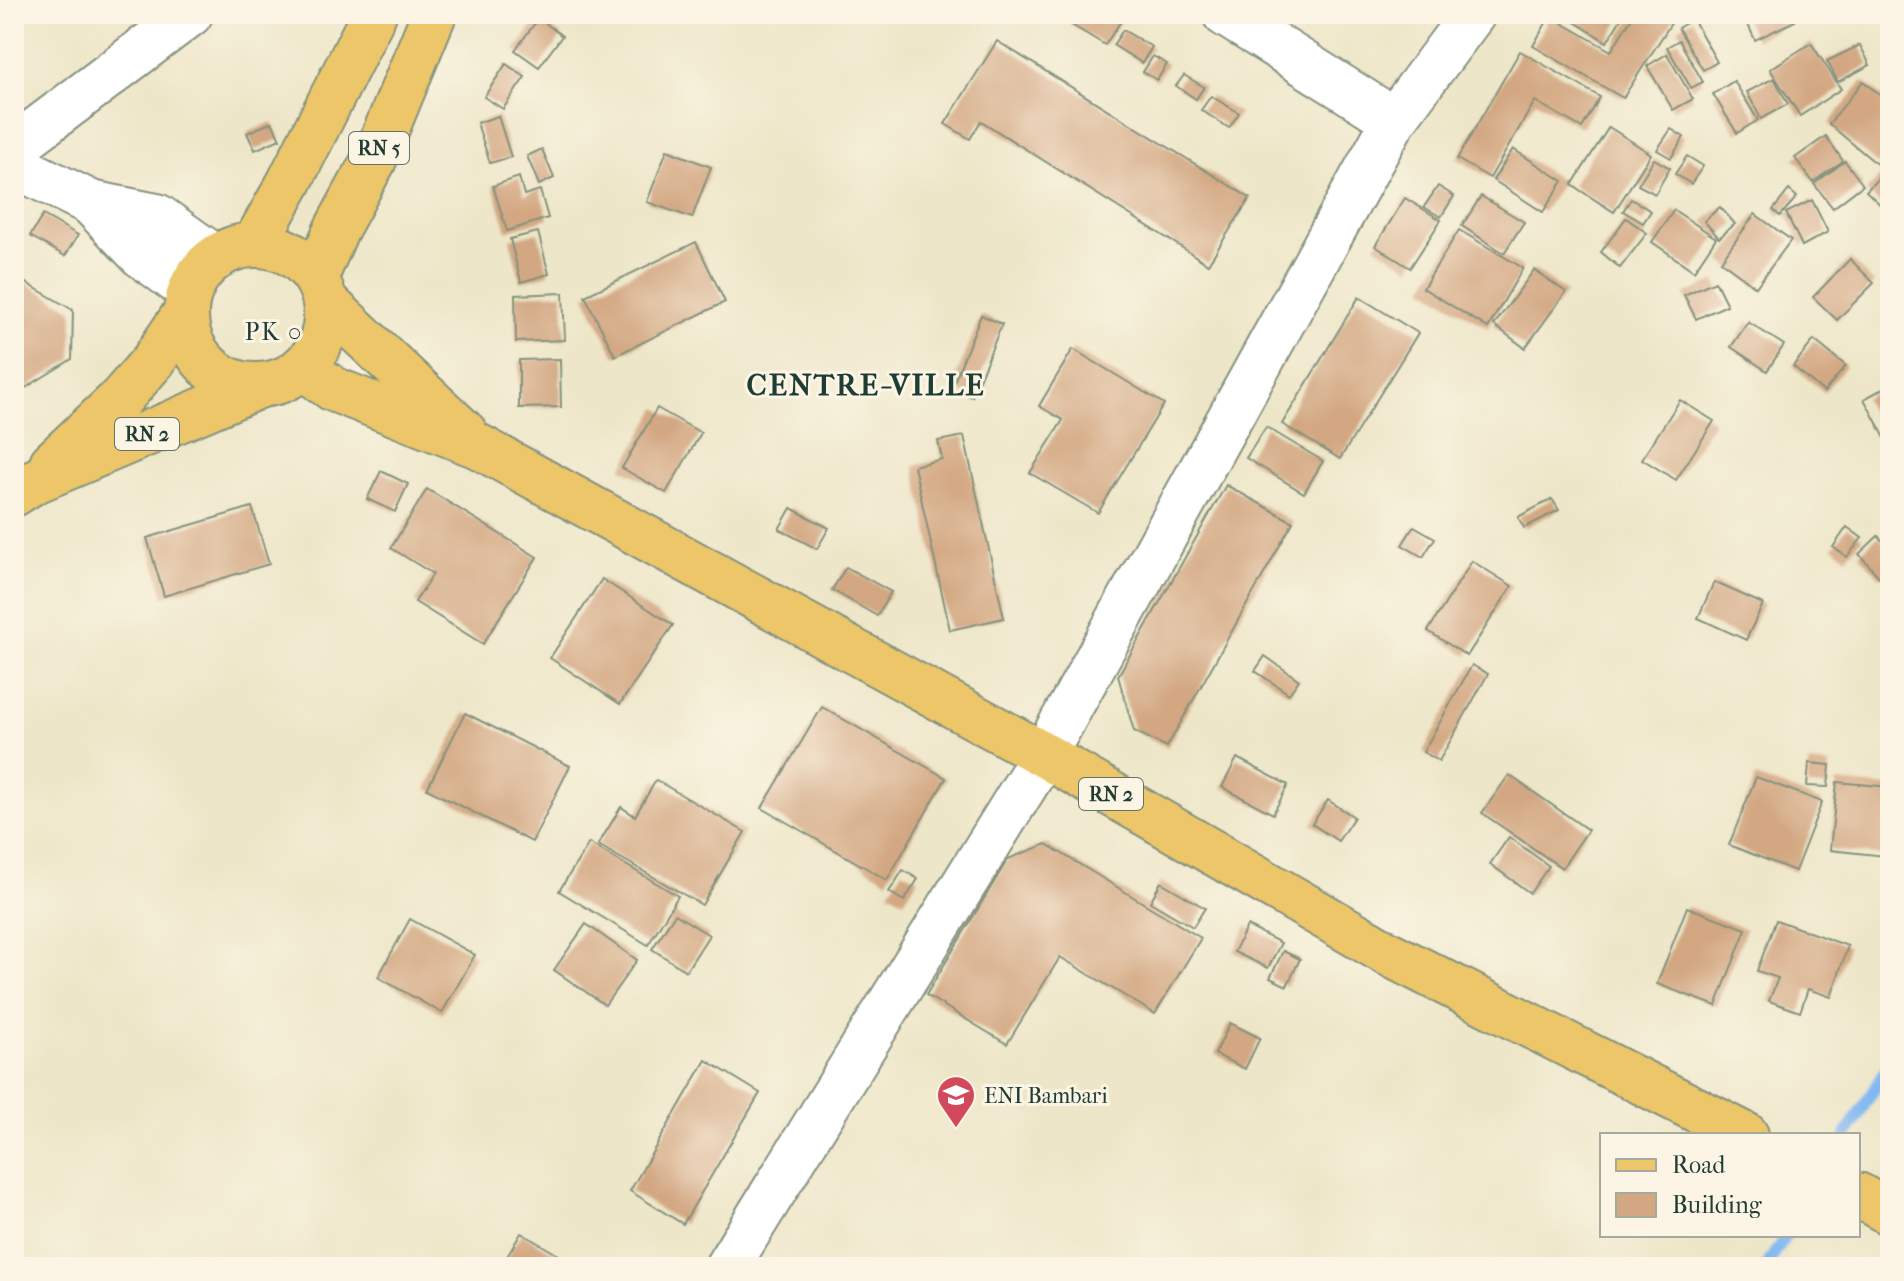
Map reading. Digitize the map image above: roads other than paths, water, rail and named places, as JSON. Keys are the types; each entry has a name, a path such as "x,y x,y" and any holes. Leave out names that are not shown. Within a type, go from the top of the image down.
{"main road":[{"name":"RN 5","path":"211,276 289,183 374,14"},
{"name":"RN 5","path":"321,290 336,230 374,160 434,14"},
{"path":"272,247 289,253 305,264 321,290 327,320 323,338 315,354 303,367 276,383 237,383 216,373 199,357 189,335 211,276 272,247"},
{"name":"RN 2","path":"24,488 119,400 153,361 211,276"},
{"name":"RN 2","path":"321,290 478,446"},
{"name":"RN 2","path":"303,367 333,389 478,446 1044,755 1389,954 1742,1133"},
{"name":"RN 2","path":"24,488 261,385"},
{"path":"1860,1196 1890,1213"}],"street":[{"path":"14,147 190,14"},
{"path":"1225,14 1394,120"},
{"path":"727,1267 1044,755 1394,120 1473,14"},
{"path":"14,165 91,203 157,216 211,276"}],"waterway":[{"path":"1847,1133 1890,1063"},
{"path":"1766,1267 1785,1237"}],"place":[{"name":"ENI Bambari","path":"956,1129"}],"district":[{"name":"PK 0","path":"274,332"},
{"name":"CENTRE-VILLE","path":"866,385"}]}
